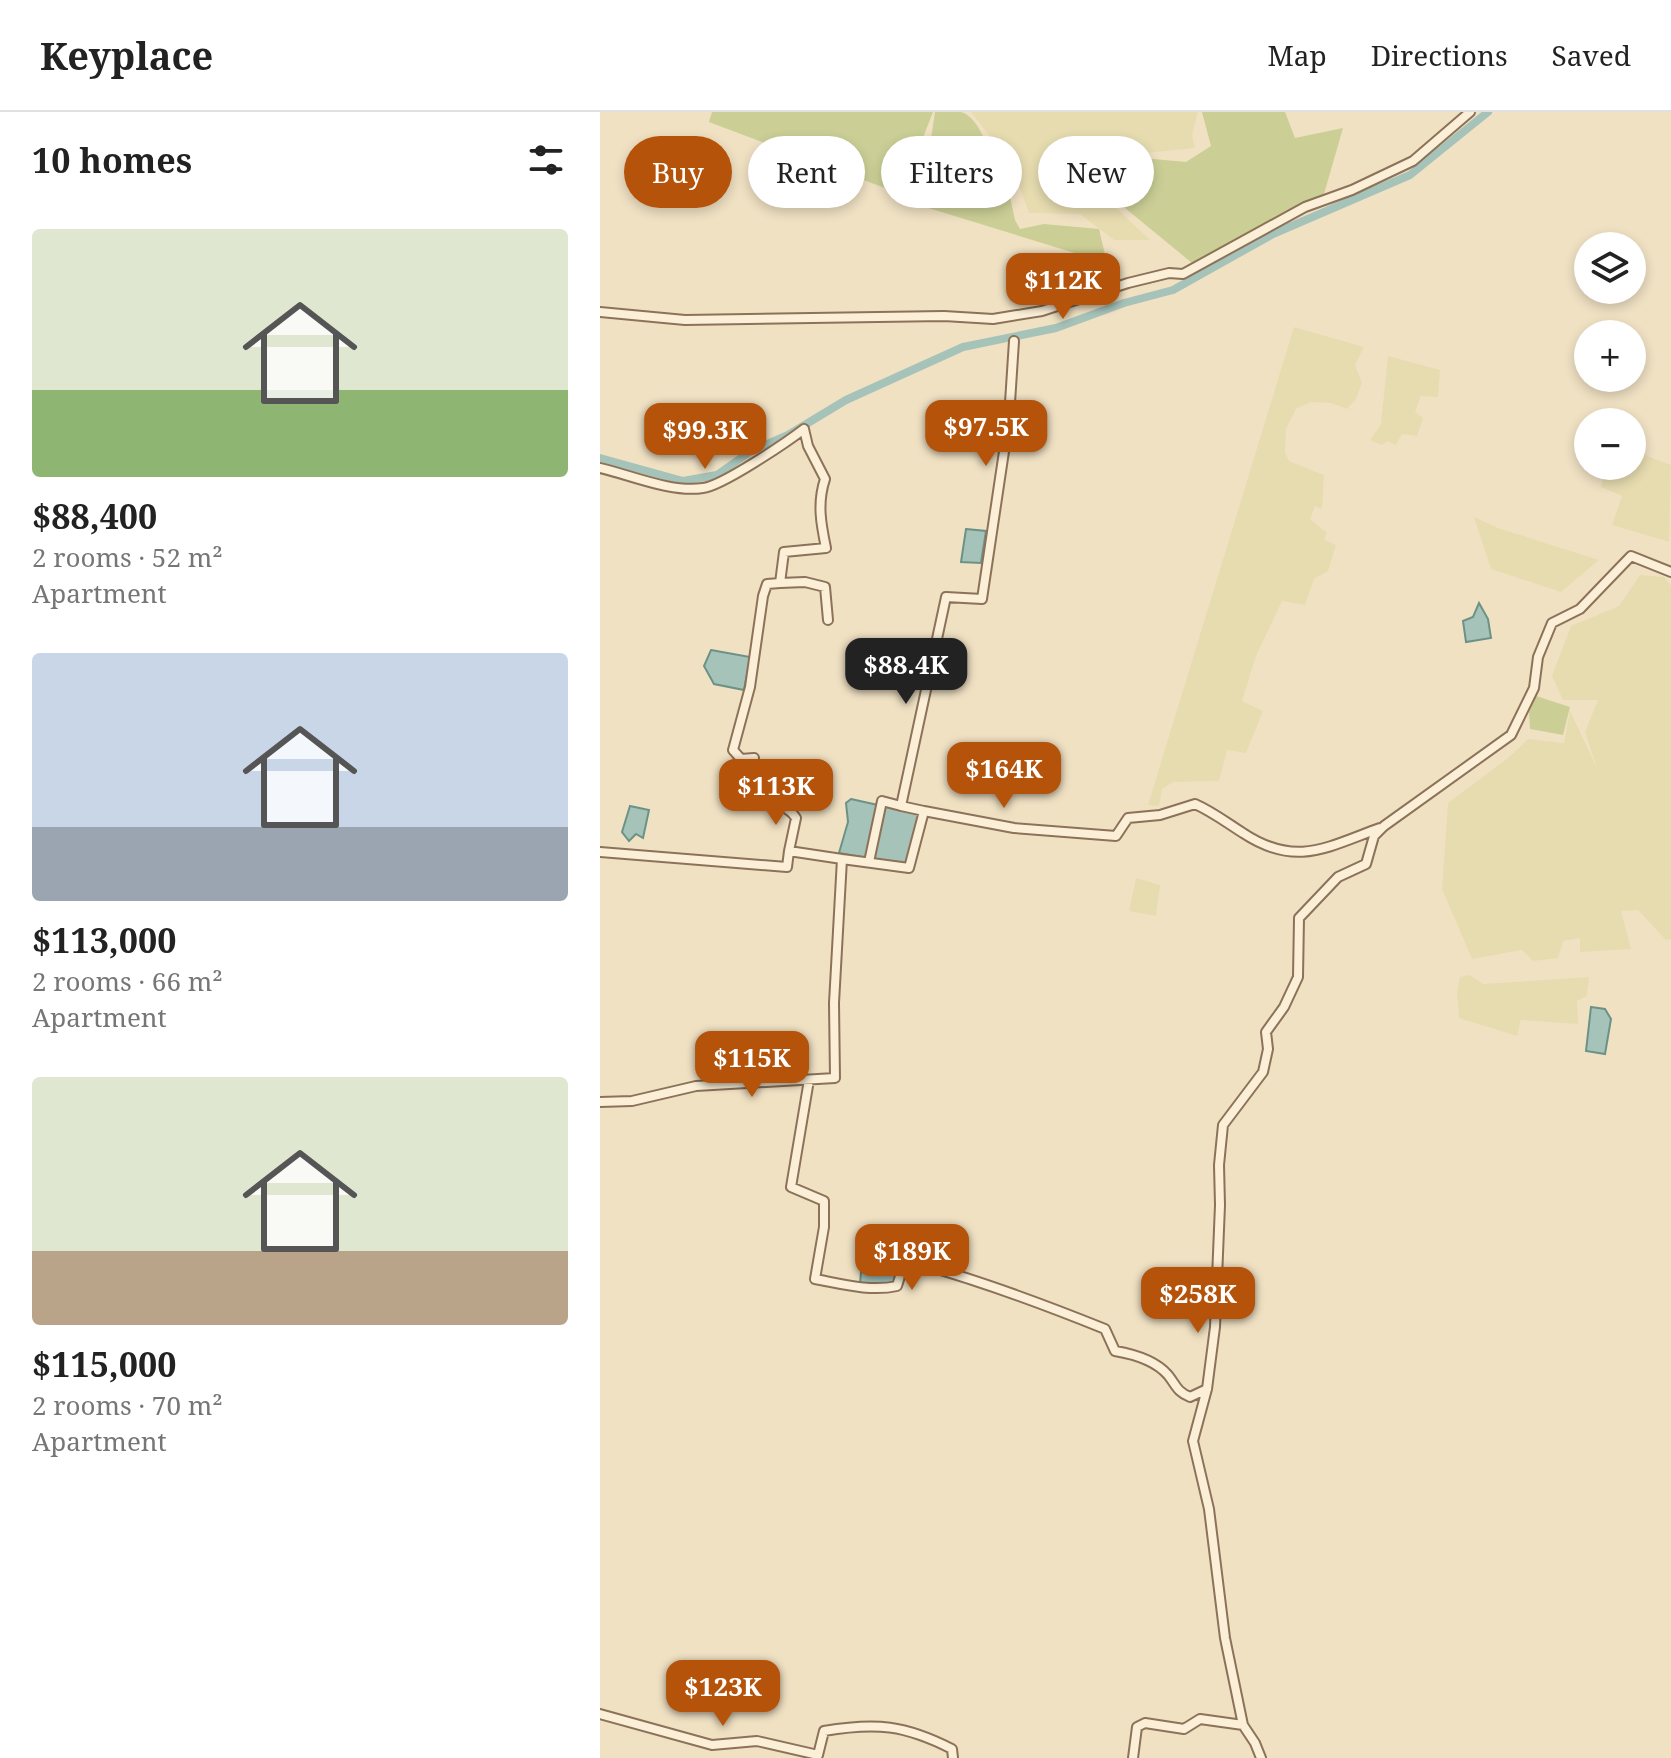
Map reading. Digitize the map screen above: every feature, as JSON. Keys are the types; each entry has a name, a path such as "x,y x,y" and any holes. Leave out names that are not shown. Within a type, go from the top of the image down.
{"street":[{"path":"600,312 685,320 782,317 993,319 1042,311 1128,283 1169,273 1183,274 1305,207 1352,190 1413,161 1470,112"},
{"path":"901,806 946,597 982,599 1009,418 1014,341"},
{"path":"600,468 681,488 704,488 723,481 804,429 808,446 825,479 820,494 820,516 826,548 784,552 780,583"},
{"path":"1261,1758 1243,1725 1225,1638 1209,1509 1193,1441 1207,1389 1215,1327 1223,1125 1263,1072 1268,1049 1266,1032 1284,1007 1298,977 1299,918 1338,877 1366,864 1374,836 1384,826 1511,735 1534,688 1538,657 1552,623 1580,609 1631,556 1671,572"},
{"path":"600,852 787,867 796,818 790,808 778,804 758,804 748,798 751,759 736,756 733,750 747,699 767,584 805,582 825,587 828,620"},
{"path":"869,862 882,801 1014,828 1116,836 1128,818 1160,815 1195,804 1214,812 1270,849 1298,854 1325,849 1384,826"},
{"path":"789,851 909,868 924,811"},
{"path":"600,1102 632,1101 696,1086 835,1078 834,1003 842,859"},
{"path":"809,1080 791,1187 824,1201 824,1227 815,1279 885,1289 897,1286 905,1260 979,1279 1105,1329 1115,1351 1152,1362 1167,1374 1179,1393 1190,1397 1207,1389"},
{"path":"600,1714 712,1745 757,1741 818,1756 824,1731 874,1725 921,1734 952,1749 953,1758"},
{"path":"1133,1758 1137,1727 1145,1723 1184,1729 1200,1719 1243,1725"}],"shaded area":[{"path":"971,112 1198,112 1192,135 1195,148 1154,152 1154,136 1038,136 1038,208 1116,208 1150,240 1114,240 1080,214 1029,213 1022,194 1022,136 989,136"},
{"path":"1294,327 1364,347 1355,365 1362,383 1356,399 1347,409 1331,403 1311,402 1296,409 1286,429 1285,453 1289,461 1324,475 1322,509 1315,506 1310,519 1327,533 1324,540 1336,545 1328,571 1314,579 1305,605 1282,601 1256,656 1242,701 1263,711 1246,753 1227,750 1219,781 1173,782 1162,789 1159,806 1148,805"},
{"path":"1388,356 1440,370 1438,397 1421,396 1415,412 1423,418 1417,436 1402,434 1396,445 1387,441 1382,445 1370,440 1381,424"},
{"path":"1646,455 1671,465 1669,542 1612,525 1622,496 1601,487 1603,480 1646,480"},
{"path":"1474,517 1498,528 1599,560 1561,592 1491,569"},
{"path":"1640,575 1664,577 1671,586 1671,939 1666,940 1638,910 1621,911 1631,949 1580,952 1580,938 1563,941 1558,958 1533,961 1522,950 1472,959 1442,889 1448,803 1528,739 1564,743 1570,711 1597,768 1585,732 1598,700 1563,700 1552,676 1571,626 1619,606"},
{"path":"1136,878 1160,885 1156,916 1129,911"},
{"path":"1470,975 1483,984 1589,977 1587,996 1577,1001 1578,1024 1521,1020 1517,1036 1459,1018 1457,993 1460,977"}],"green space":[{"path":"712,112 933,112 924,136 881,136 881,186 865,180 865,136 748,137 709,122"},
{"path":"935,112 961,112 972,119 982,136 931,136"},
{"path":"1202,112 1285,112 1295,138 1343,128 1324,194 1192,263 1125,208 1154,208 1154,159 1186,162 1211,146"},
{"path":"928,208 1012,208 1020,229 1044,224 1099,229 1107,263"},
{"path":"1536,696 1570,707 1563,735 1530,729 1529,712"}],"water":[{"path":"966,529 986,531 981,563 961,562"},
{"path":"1479,603 1488,619 1491,638 1466,642 1463,621 1473,617"},
{"path":"711,650 750,657 744,690 714,684 704,666"},
{"path":"851,799 878,805 867,858 839,853 848,822 846,803"},
{"path":"884,804 920,812 907,865 873,860"},
{"path":"630,806 649,810 643,838 636,834 629,841 622,832"},
{"path":"1591,1007 1605,1009 1611,1019 1605,1054 1586,1051"},
{"path":"879,1243 899,1244 895,1283 886,1286 860,1284 863,1247"}],"waterway":[{"path":"600,458 683,481 717,475 751,451 788,435 846,400 963,347 1056,328 1124,303 1173,290 1273,234 1410,175 1488,112"}]}
